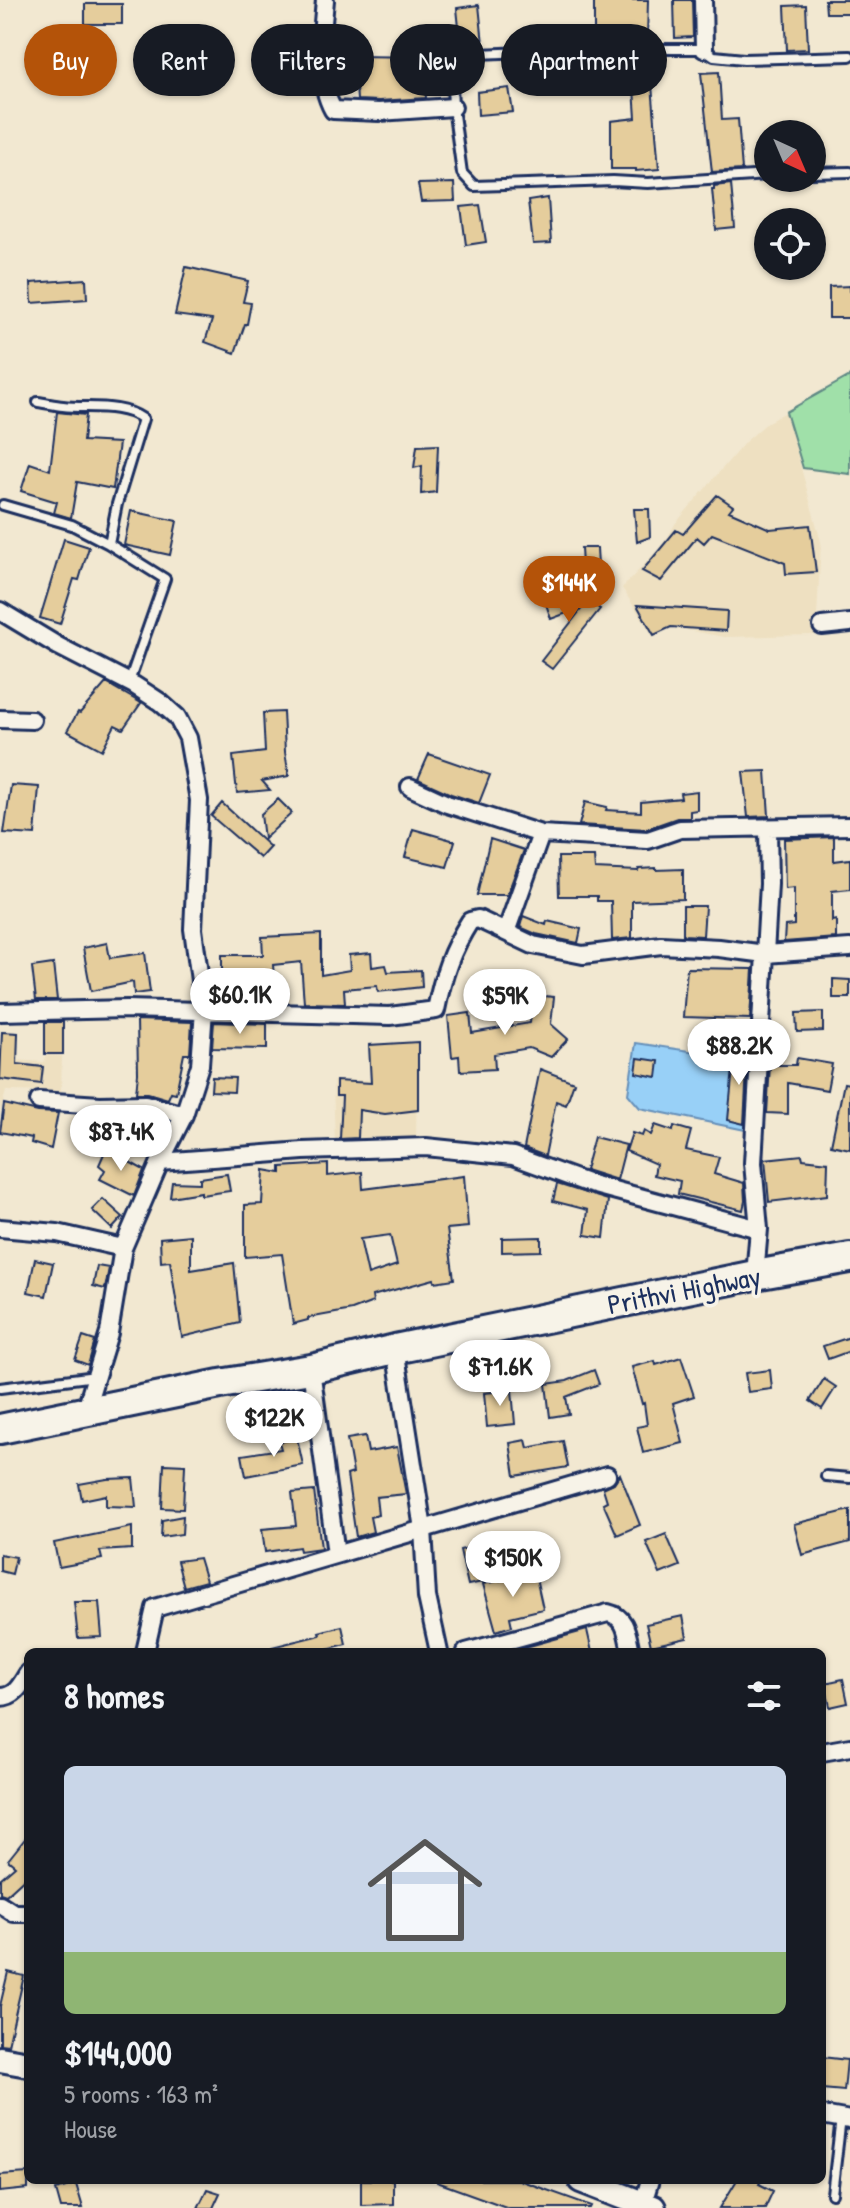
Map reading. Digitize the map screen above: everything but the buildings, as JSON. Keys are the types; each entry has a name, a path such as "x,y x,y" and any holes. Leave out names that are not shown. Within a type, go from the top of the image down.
{"highway":[{"name":"Prithvi Highway","path":"0,1429 220,1384 311,1369 395,1349 850,1258"}],"main road":[{"path":"0,2059 24,2063"},
{"path":"594,2184 645,2200"}],"street":[{"path":"325,0 323,65 327,98 333,110 379,112 453,107"},
{"path":"703,0 704,49"},
{"path":"0,611 58,646 129,682 177,717 188,738 199,800 193,929 204,1010 200,1065 184,1115 123,1248 109,1333 85,1412"},
{"path":"822,626 850,623"},
{"path":"0,719 32,720"},
{"path":"410,787 447,804 541,834 648,840 680,829 850,826"},
{"path":"755,1275 759,1229 753,1163 769,884 768,829"},
{"path":"506,932 541,834"},
{"path":"0,1012 127,1009 390,1016 436,1010 442,977 457,942 470,921 478,919 533,945 583,955 661,945 765,954 850,948"},
{"path":"39,1101 145,1104 184,1115"},
{"path":"160,1162 303,1151 426,1147 513,1156 587,1183 759,1229"},
{"path":"0,1228 57,1233 123,1248"},
{"path":"395,1349 423,1529 427,1597 438,1648"},
{"path":"311,1369 336,1554"},
{"path":"146,1648 155,1608 607,1475"},
{"path":"481,1648 608,1613 618,1615 623,1621 630,1648"},
{"path":"0,1697 17,1691 24,1680"},
{"path":"826,1751 850,1747"},
{"path":"0,1904 14,1913 24,1913"}],"lane":[{"path":"754,176 648,183 613,181 474,186 462,173 451,63 456,55 595,49 704,49 714,56 744,59 850,56"},
{"path":"826,173 850,172"},
{"path":"38,402 134,412 143,419 117,504 109,544"},
{"path":"3,505 72,525 165,579 129,682"},
{"path":"0,1388 96,1376"},
{"path":"826,1476 850,1478"},
{"path":"832,2194 845,2118"}],"shaded area":[{"path":"786,412 821,542 816,635 724,637 672,627 653,636 622,588 656,552 675,524 745,442 768,422"},
{"path":"47,1055 62,1056 61,1092 6,1091 0,1114 0,1059 44,1062"},
{"path":"417,1078 416,1141 335,1143 333,1081"}],"green space":[{"path":"850,376 850,474 803,468 786,412"}],"water":[{"path":"636,1043 757,1061 750,1131 640,1108 628,1094"}]}
